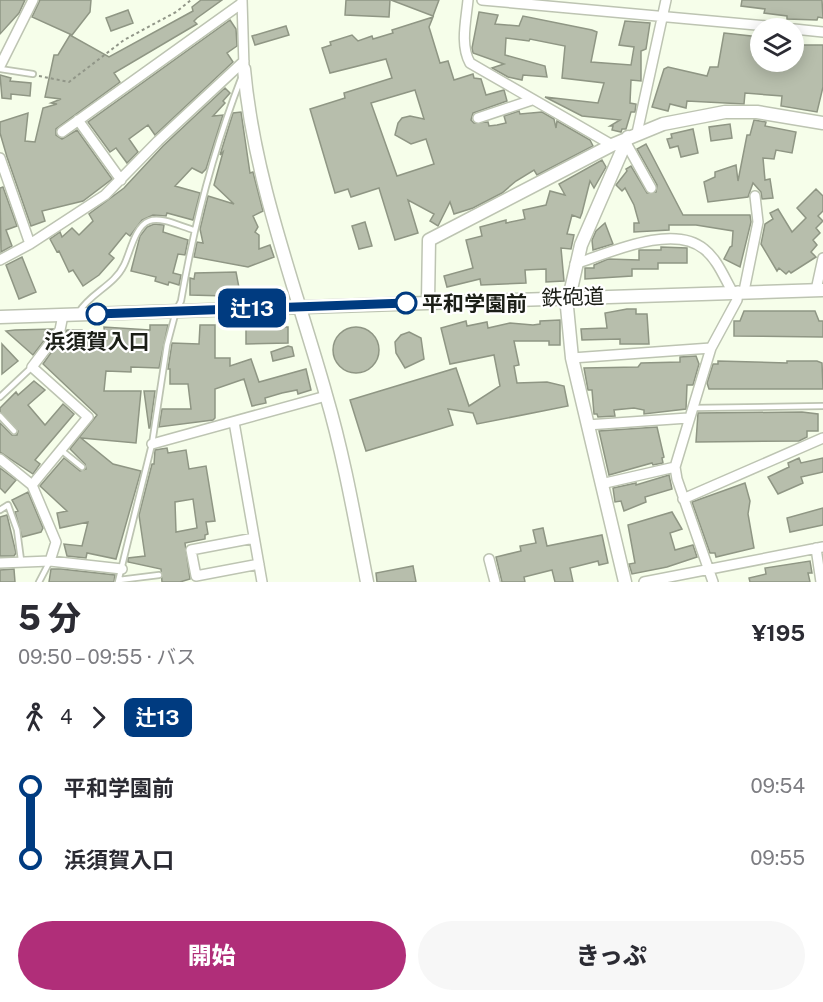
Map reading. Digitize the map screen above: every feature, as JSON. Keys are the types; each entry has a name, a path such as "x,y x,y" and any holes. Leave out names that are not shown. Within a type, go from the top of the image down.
{"street":[{"path":"0,68 33,0"},
{"path":"468,0 464,45 465,54 470,63 612,145"},
{"path":"482,0 750,24"},
{"path":"624,582 572,357 567,307 575,264 587,227 630,138 666,0"},
{"path":"242,2 244,65 254,140 298,307 326,396 367,582"},
{"path":"62,132 242,2"},
{"path":"804,30 823,32"},
{"path":"0,260 30,244 105,195 158,141 244,65"},
{"path":"478,118 532,100"},
{"path":"428,302 429,240 612,145 690,117 725,112 757,112 823,123"},
{"path":"78,120 121,180"},
{"path":"630,138 651,188"},
{"path":"0,158 30,244"},
{"path":"713,582 683,499 675,467 711,348 737,300 758,222 755,196"},
{"path":"575,264 662,238 677,238 688,240 703,248 738,291"},
{"path":"819,290 823,258"},
{"name":"鉄砲道","path":"0,317 819,290"},
{"path":"32,485 88,417 32,367 60,330 63,315"},
{"path":"572,357 711,348"},
{"path":"152,444 326,396"},
{"path":"587,425 688,418"},
{"path":"234,422 262,582"},
{"path":"683,499 823,438"},
{"path":"0,459 32,485 56,542 50,561"},
{"path":"601,484 675,467"},
{"path":"254,538 191,550 196,576 259,564"},
{"path":"644,582 820,548 821,582"},
{"path":"489,559 495,582"},
{"path":"0,563 21,560 50,561 122,569"}],"lane":[{"path":"159,575 119,581 152,444 167,345 181,301 194,230 244,65"},
{"path":"0,68 33,74"},
{"path":"77,315 84,303 111,283 123,267 141,226 147,221 155,220 194,230"},
{"path":"0,397 32,367"},
{"path":"692,408 823,406"},
{"path":"0,416 14,430"},
{"path":"61,450 82,467"},
{"path":"0,510 8,505 17,530 21,560"},
{"path":"39,582 50,561"}],"path":[{"path":"33,74 69,82 124,40 176,12 190,0"}],"building":[{"path":"0,0 25,0 19,13 0,34"},
{"path":"40,0 91,0 90,12 72,35 32,17"},
{"path":"201,0 222,0 197,18 194,21 197,24 114,73 120,82 56,129 56,135 62,139 77,130 112,179 83,201 42,211 45,221 31,226 7,157 0,133 0,122 28,113 25,141 35,142 43,108 57,104 51,103 61,99 45,97 54,55 58,55 70,35 109,57 193,11 192,7"},
{"path":"346,0 390,0 389,17 345,15"},
{"path":"391,0 439,0 433,16"},
{"path":"742,0 822,0 823,18 818,17 817,20 787,18 787,16 764,13 765,9 741,6"},
{"path":"128,10 133,23 111,31 106,18"},
{"path":"479,12 498,15 495,24 519,26 523,16 592,30 597,32 591,62 631,65 634,47 619,45 625,21 650,23 646,49 641,51 641,81 631,80 630,103 636,104 635,112 631,112 626,129 622,129 621,132 612,130 613,126 610,126 620,120 582,116 545,97 598,103 604,83 562,78 565,46 530,39 529,41 506,38 505,55 545,66 547,77 523,75 522,80 508,77 492,68 504,64 473,53"},
{"path":"433,17 429,27 440,63 448,61 454,80 473,74 474,78 481,79 486,95 504,90 507,101 473,113 471,120 474,123 488,122 489,126 497,125 506,123 504,116 519,111 520,114 542,112 554,119 556,128 557,121 590,140 593,146 537,175 534,170 502,193 473,208 454,214 450,202 438,226 430,221 434,214 408,200 418,233 395,240 379,188 351,197 348,189 335,193 310,109 345,98 344,93 392,78 386,59 330,73 322,48 331,45 330,42 352,35 358,41 393,33 392,30","holes":["415,90 424,119 410,116 402,118 395,135 411,144 426,139 434,164 397,176 371,103"]},
{"path":"230,20 236,29 237,46 227,53 233,62 155,135 148,125 129,139 138,152 127,163 116,148 110,152 88,122"},
{"path":"286,26 289,35 255,45 252,36"},
{"path":"724,33 750,36 750,72 804,72 804,45 823,45 823,87 817,112 781,106 782,96 745,93 744,104 687,101 686,108 670,104 668,111 652,107 664,69 668,67 707,76 710,67 718,67"},
{"path":"0,75 11,78 10,81 31,83 30,96 11,94 11,99 2,98"},
{"path":"225,88 230,93 223,101 225,103 213,116 223,115 206,169 202,173 192,168 175,186 200,193 193,220 167,213 166,216 153,215 142,220 130,236 126,233 109,254 114,258 99,275 83,286 73,270 69,272 59,251 57,252 50,239 60,232 62,237 72,228 79,235 93,221 89,214 124,188 163,146"},
{"path":"241,112 250,173 253,172 263,211 253,216 258,227 255,232 259,235 259,249 270,245 274,257 248,267 194,257 197,242 203,243 200,229 208,196 234,204 214,185 223,152 220,155 233,113"},
{"path":"754,120 766,122 765,126 796,132 792,153 776,150 774,159 763,158 765,180 770,179 773,198 762,199 761,192 753,183 748,197 708,202 704,182 715,177 715,172 736,165 738,181 747,135 750,135"},
{"path":"730,124 732,138 711,141 709,127"},
{"path":"693,129 698,153 681,157 678,146 670,148 667,139 672,138 671,134"},
{"path":"646,144 683,215 750,215 751,222 740,267 724,259 732,246 733,231 696,225 669,225 669,230 634,232 634,223 639,223 634,205 625,188 622,191 616,185 627,171 626,169 631,166 647,193 656,192 657,185 637,149"},
{"path":"602,160 606,167 594,188 590,181 580,218 572,215 567,234 574,235 571,249 561,248 564,281 546,282 546,269 525,270 526,283 481,285 480,279 447,287 444,276 473,268 466,240 482,236 480,227 506,220 506,223 525,219 523,210 546,205 550,191 565,195 559,184"},
{"path":"3,187 17,226 6,230 12,246 1,252 0,188"},
{"path":"816,189 823,196 823,211 818,216 823,221 816,228 820,233 813,240 817,245 811,252 816,257 791,273 789,271 786,274 779,268 777,271 761,244 765,224 773,219 770,213 778,209 792,232 806,218 797,208"},
{"path":"365,222 372,246 359,249 352,226"},
{"path":"605,223 613,244 593,250 592,240 596,231"},
{"path":"154,224 164,225 163,232 188,240 185,255 178,254 173,273 181,275 179,285 169,282 168,285 155,281 156,277 131,271 140,236 147,227"},
{"path":"661,247 687,248 687,263 658,263 658,269 632,269 632,276 585,279 585,268 594,268 594,265 608,259 639,260 639,250 661,250"},
{"path":"22,257 36,292 19,299 6,265"},
{"path":"236,272 240,293 226,296 190,295 190,278 194,279 195,273"},
{"path":"636,309 636,314 647,314 649,344 620,344 620,339 582,340 581,329 607,328 605,313"},
{"path":"744,311 815,311 819,321 823,321 823,337 734,336 734,321 740,321"},
{"path":"560,320 560,345 549,345 549,341 514,341 519,365 514,366 517,383 547,382 564,386 568,406 477,424 473,413 448,409 453,425 366,451 350,400 456,368 469,406 500,386 494,355 450,364 441,328 466,321 467,326 487,322 488,328 510,323 533,325 540,324 540,321"},
{"path":"150,325 168,325 159,368 131,367 131,372 106,371 104,391 141,391 136,443 81,438 113,464 141,471 116,559 87,553 86,558 67,556 64,544 82,546 88,522 60,528 57,513 67,511 40,486 64,458 80,471 86,469 85,464 70,449 97,415 43,364 67,330 82,330 83,339 105,340 104,327 150,330"},
{"path":"200,325 215,325 215,358 230,358 230,366 251,359 259,382 306,369 311,390 298,394 297,390 282,393 265,398 266,403 252,406 244,379 215,389 215,418 213,420 159,427 162,409 191,409 188,384 170,384 170,369 168,369 172,343 199,344"},
{"path":"246,327 288,327 288,343 246,344"},
{"path":"356,327 372,334 379,350 372,366 356,373 340,366 333,350 340,334"},
{"path":"53,329 33,355 6,331 15,330"},
{"path":"409,332 421,338 424,359 405,368 396,353 395,342 401,335"},
{"path":"2,344 18,361 2,374"},
{"path":"288,346 292,347 294,356 273,361 271,352"},
{"path":"696,356 699,364 693,385 687,385 686,409 644,414 644,410 634,408 614,410 615,416 598,417 594,414 592,390 588,390 584,368 638,367 641,363 680,362 680,357"},
{"path":"718,361 787,363 787,361 817,361 822,363 823,389 709,389 707,383 713,364 718,364"},
{"path":"34,381 45,390 28,405 45,425 63,404 74,414 35,460 40,464 33,474 0,452 0,423 12,435 17,435 18,431 0,412 0,408 16,392 18,395"},
{"path":"144,391 155,391 150,428 149,428"},
{"path":"802,412 818,414 818,431 807,431 807,437 799,441 696,442 698,413"},
{"path":"657,427 664,457 662,458 663,463 653,465 652,463 609,475 599,431"},
{"path":"167,448 168,453 186,450 189,469 206,466 215,521 206,522 208,534 205,535 205,539 185,543 190,579 180,582 162,582 161,569 128,562 128,558 145,556 139,515 152,464 154,464 155,450","holes":["193,499 197,528 176,532 175,502"]},
{"path":"799,458 801,463 823,458 823,472 801,477 803,483 778,494 768,477 789,467 788,463"},
{"path":"0,468 16,480 5,493 0,488"},
{"path":"669,475 672,489 645,497 646,502 624,511 621,501 615,502 613,488 636,483 636,485"},
{"path":"745,483 750,501 748,514 754,548 716,557 715,553 710,553 692,502"},
{"path":"28,492 43,528 41,532 22,537 15,512 18,511 12,500"},
{"path":"823,508 823,525 790,532 787,518"},
{"path":"672,512 682,529 670,533 675,550 693,545 697,557 667,567 632,574 629,564 635,563 628,525"},
{"path":"7,515 16,553 14,556 0,556 0,517"},
{"path":"543,528 547,546 602,535 608,563 599,565 598,561 570,568 573,582 555,582 552,570 524,577 525,582 502,582 496,557 521,551 520,546 536,543 533,530"},
{"path":"810,561 812,573 808,573 810,582 750,582 749,578 766,574 765,568"},
{"path":"413,566 416,582 377,582 376,573"},
{"path":"14,569 15,582 0,582 0,570"},
{"path":"51,569 115,575 114,582 49,582"}],"bus line":[{"name":"辻13","path":"97,314 406,303"}],"place":[{"name":"平和学園前","path":"406,303"},
{"name":"浜須賀入口","path":"97,314"}]}
